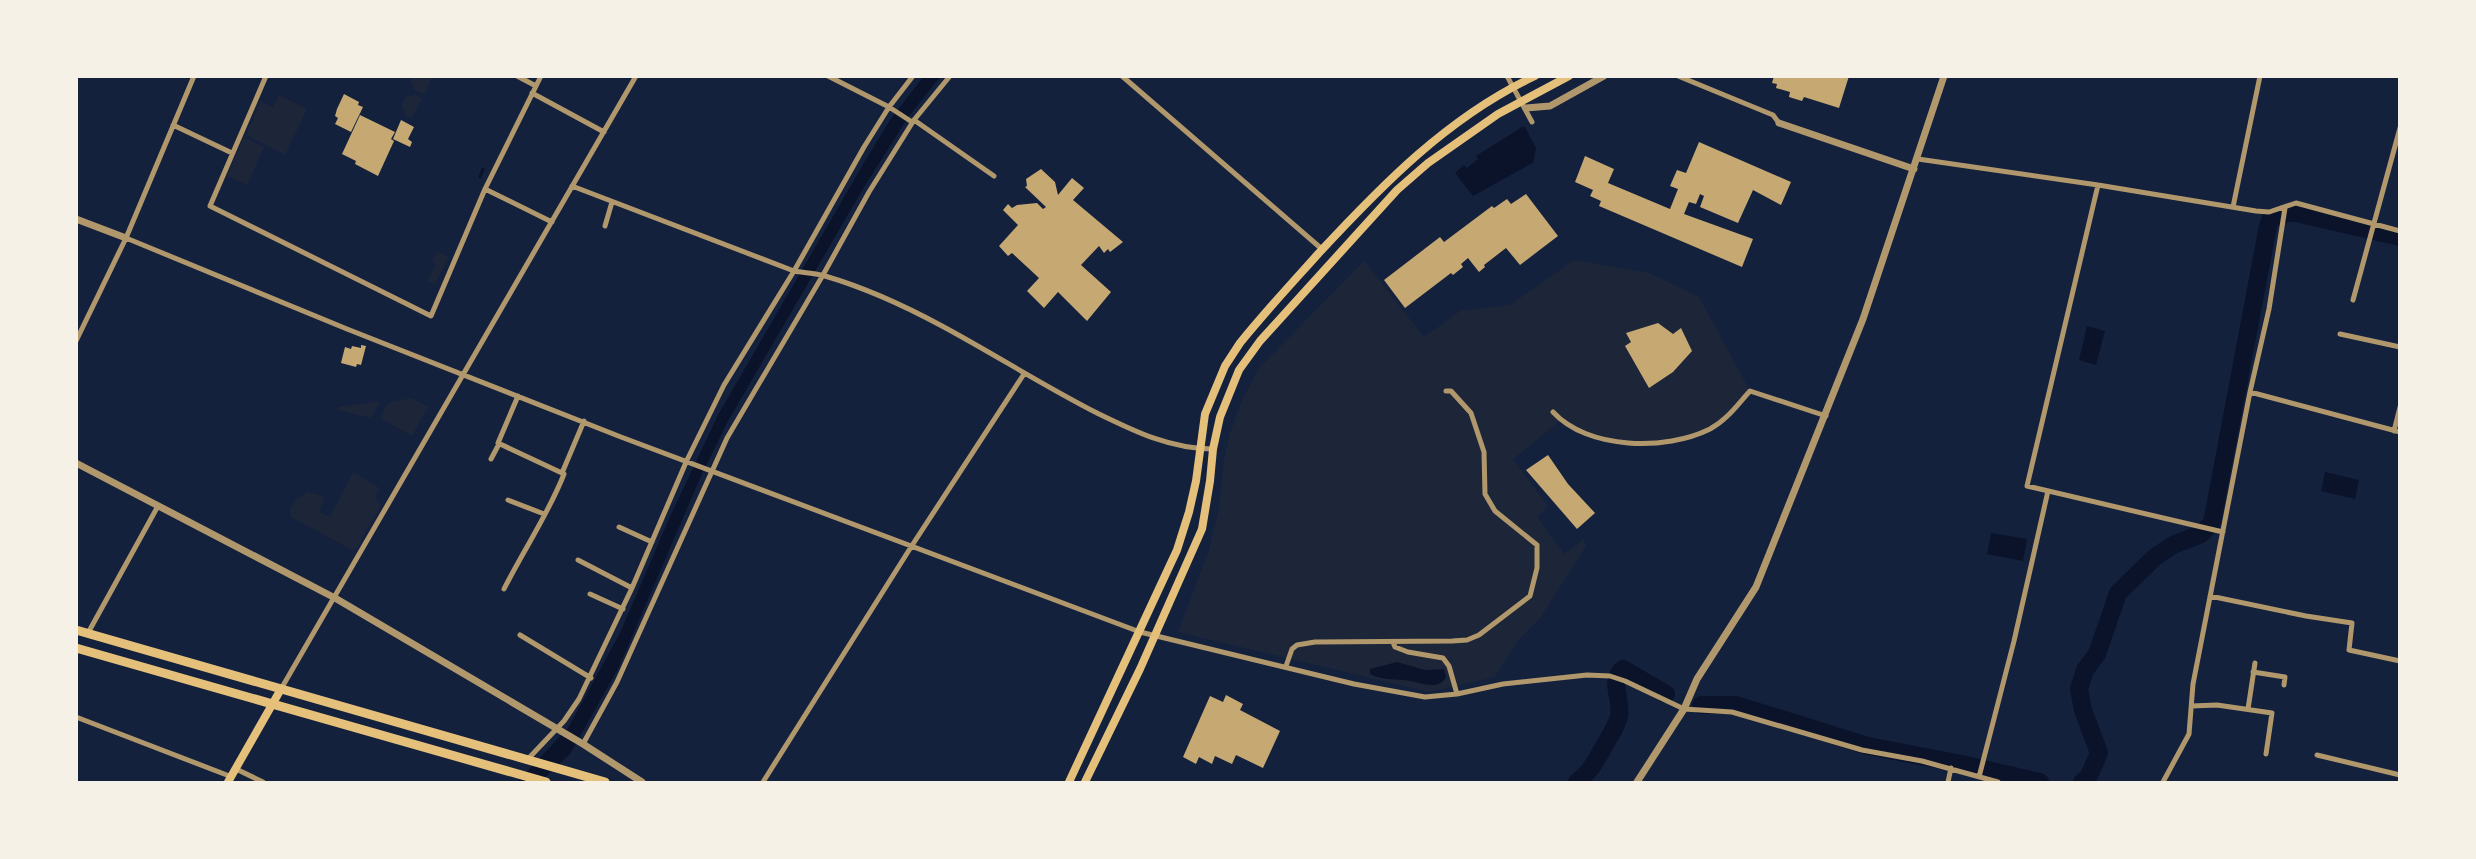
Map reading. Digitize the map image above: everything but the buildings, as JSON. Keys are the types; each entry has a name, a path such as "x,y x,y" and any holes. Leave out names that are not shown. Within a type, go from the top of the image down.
{"highway":[{"path":"76,630 605,783"},
{"path":"76,648 546,783"}],"main road":[{"path":"1069,783 1140,632 1180,540 1196,481 1205,414 1225,366 1256,322 1392,177 1467,118 1513,87 1535,76"},
{"path":"1085,783 1156,634 1202,529 1213,449 1227,396 1239,370 1260,341 1397,190 1457,142 1521,100 1569,76"},
{"path":"232,776 281,689"}],"street":[{"path":"76,341 126,238 194,76"},
{"path":"266,76 210,206 430,316 485,189 541,76"},
{"path":"517,76 536,86"},
{"path":"281,689 636,76"},
{"path":"828,76 912,121 994,176"},
{"path":"530,761 560,730 591,678 724,385 796,272 890,108 913,76"},
{"path":"582,743 617,682 709,469 820,275 912,121 950,76"},
{"path":"1122,76 1323,250"},
{"path":"1507,76 1532,123"},
{"path":"1526,108 1550,106 1604,76"},
{"path":"1678,76 1773,115 1779,123 1914,170"},
{"path":"1637,783 1684,710 1696,679 1756,587 1863,320 1944,76"},
{"path":"2234,207 2260,76"},
{"path":"532,93 604,132"},
{"path":"173,125 232,153"},
{"path":"2353,300 2400,128"},
{"path":"1917,159 2269,212 2296,203 2400,231"},
{"path":"2098,185 2027,486 2223,532"},
{"path":"572,186 796,272 820,275 906,308 943,326 1024,374 1142,434 1171,444 1213,449"},
{"path":"485,189 552,222"},
{"path":"605,226 612,202"},
{"path":"2163,783 2189,734 2193,684 2250,392 2269,309 2285,208"},
{"path":"76,219 463,375 911,547 1140,632 1156,634 1354,684 1425,697 1457,694 1514,682 1587,675 1610,676 1684,710 1732,712 1862,750 1979,774 1998,783"},
{"path":"2340,334 2400,347"},
{"path":"763,783 911,547 1024,374"},
{"path":"1286,666 1292,649 1297,645 1315,642 1467,640 1479,635 1530,596 1539,556 1537,545 1495,510 1485,494 1484,452 1471,413 1451,391 1446,391"},
{"path":"1553,412 1562,421 1596,437 1622,443 1679,440 1710,429 1726,418 1750,391 1826,416"},
{"path":"2250,392 2397,432 2400,407"},
{"path":"491,459 518,396"},
{"path":"504,589 556,495 564,474 562,473 584,421"},
{"path":"499,444 562,473"},
{"path":"76,463 334,598 582,743 642,783"},
{"path":"1979,774 2014,641 2048,491"},
{"path":"508,500 544,514"},
{"path":"88,633 158,506"},
{"path":"619,527 652,542"},
{"path":"578,560 632,588"},
{"path":"590,594 623,609"},
{"path":"2210,596 2352,623 2349,650 2400,661"},
{"path":"520,635 591,678"},
{"path":"1392,642 1395,647 1408,652 1443,658 1449,666 1457,694"},
{"path":"2248,709 2255,663"},
{"path":"2253,672 2285,677 2284,684"},
{"path":"2191,706 2248,709 2272,713 2266,754"},
{"path":"76,717 232,776 263,783"},
{"path":"2316,755 2400,775"},
{"path":"1948,783 1951,768"}],"shaded area":[{"path":"410,77 432,77 425,94 414,90"},
{"path":"923,77 940,77 909,116 864,187 728,421 702,474 618,669 570,754 540,782 517,782 568,728 620,633 669,519 718,415 865,161 890,120"},
{"path":"416,94 422,100 411,118 405,115 402,104 406,97"},
{"path":"279,95 307,109 285,155 246,135 261,101 273,107"},
{"path":"1525,127 1536,148 1533,163 1473,196 1455,173 1464,165 1467,168 1478,159 1476,156"},
{"path":"244,137 264,147 247,185 227,176"},
{"path":"437,252 449,257 435,284 427,281 435,266 439,267 432,262"},
{"path":"1574,260 1649,273 1699,297 1750,391 1726,418 1710,429 1679,440 1614,443 1560,421 1513,459 1548,506 1537,517 1564,554 1584,539 1586,546 1541,617 1516,643 1495,677 1429,692 1178,632 1209,550 1219,508 1224,459 1230,433 1242,400 1259,368 1364,261 1424,337 1460,311 1510,305"},
{"path":"2087,326 2105,331 2096,365 2079,360"},
{"path":"412,398 428,407 412,436 380,418 389,402"},
{"path":"380,401 371,418 337,410 339,407"},
{"path":"2325,472 2359,480 2355,499 2321,491"},
{"path":"355,473 378,487 379,490 375,497 381,506 356,549 352,550 291,517 290,508 307,492 323,496 319,512 330,517 352,474"},
{"path":"1991,533 2027,539 2023,561 1987,554"},
{"path":"1397,662 1425,670 1444,669 1446,678 1437,684 1426,685 1370,674 1370,669"}],"waterway":[{"path":"480,177 483,169"},
{"path":"2082,782 2088,778 2099,753 2083,710 2079,689 2085,670 2097,654 2118,593 2155,557 2173,545 2201,534 2212,523 2271,218 2292,212 2400,237"},
{"path":"1577,782 1591,768 1617,722 1620,711 1616,685 1623,669 1666,694"},
{"path":"1701,705 1736,705 1868,746 2040,782"}]}
